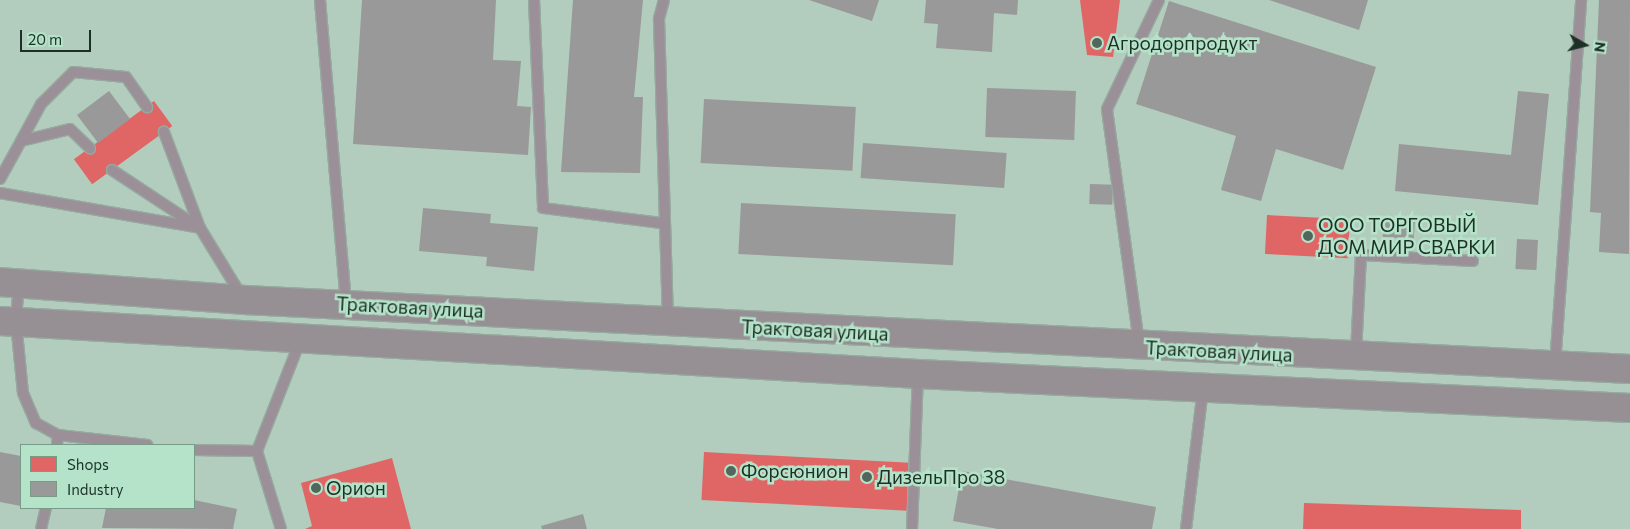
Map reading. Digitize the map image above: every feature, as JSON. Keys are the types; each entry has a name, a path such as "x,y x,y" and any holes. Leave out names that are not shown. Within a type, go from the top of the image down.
{"main road":[{"name":"Трактовая улица","path":"9,282 245,300 1140,347 1630,369"},
{"name":"Трактовая улица","path":"8,322 918,374 1630,408"}],"lane":[{"path":"320,0 346,304"},
{"path":"534,0 543,208 662,224"},
{"path":"664,0 659,19 662,224 668,322"},
{"path":"1140,347 1107,109 1158,0"},
{"path":"1555,366 1581,0"},
{"path":"0,179 41,104 73,72 126,77 146,106"},
{"path":"21,141 70,129 90,148"},
{"path":"164,132 200,228 245,300"},
{"path":"112,170 200,228"},
{"path":"0,193 200,228"},
{"path":"1356,357 1361,255 1473,261"},
{"path":"9,282 8,322 23,393 36,423 57,440 129,444"},
{"path":"281,529 257,451 301,338"},
{"path":"912,529 918,374"},
{"path":"1186,529 1203,388"},
{"path":"195,450 257,451"},
{"path":"43,529 46,509"}],"building: Shops":[{"path":"1080,0 1120,0 1113,57 1087,55"},
{"path":"154,101 172,126 92,184 74,159"},
{"name":"ООО ТОРГОВЫЙ ДОМ МИР СВАРКИ","path":"1267,215 1350,219 1348,258 1265,254"},
{"path":"704,452 910,463 907,511 701,500"},
{"path":"392,458 411,529 305,529 312,526 301,483"},
{"path":"1304,503 1521,510 1521,529 1303,529"}],"building: Industry":[{"path":"362,0 496,0 493,60 521,61 517,106 531,107 528,155 353,144"},
{"path":"573,0 643,0 634,97 643,97 640,173 561,172"},
{"path":"809,0 879,0 872,21"},
{"path":"926,0 1018,0 1017,15 994,13 992,52 936,48 938,24 924,23"},
{"path":"1269,0 1368,0 1359,30"},
{"path":"1599,0 1630,0 1629,254 1599,252 1601,213 1590,212"},
{"path":"1169,1 1376,67 1343,170 1276,149 1261,201 1221,190 1236,136 1136,104"},
{"path":"987,88 1076,91 1074,140 985,137"},
{"path":"109,91 130,119 98,143 77,115"},
{"path":"1518,91 1549,94 1538,205 1395,191 1399,144 1511,155"},
{"path":"704,99 856,107 852,171 701,163"},
{"path":"863,143 1007,153 1004,188 861,178"},
{"path":"1090,184 1113,185 1112,205 1089,204"},
{"path":"741,203 956,214 953,265 738,254"},
{"path":"423,208 491,214 490,223 538,227 534,271 486,266 487,257 419,251"},
{"path":"1384,219 1415,221 1414,239 1383,237"},
{"path":"1517,239 1538,240 1536,270 1515,269"},
{"path":"0,452 20,456 20,506 0,502"},
{"path":"962,471 1156,507 1152,529 998,529 953,521"},
{"path":"195,500 237,509 233,529 102,528 106,509 195,509"},
{"path":"583,514 587,529 542,529 541,526"}],"place":[{"name":"Агродорпродукт","path":"1097,43"},
{"name":"ООО ТОРГОВЫЙ ДОМ МИР СВАРКИ","path":"1308,236"},
{"name":"Форсюнион","path":"731,471"},
{"name":"ДизельПро 38","path":"867,477"},
{"name":"Орион","path":"316,488"}]}
